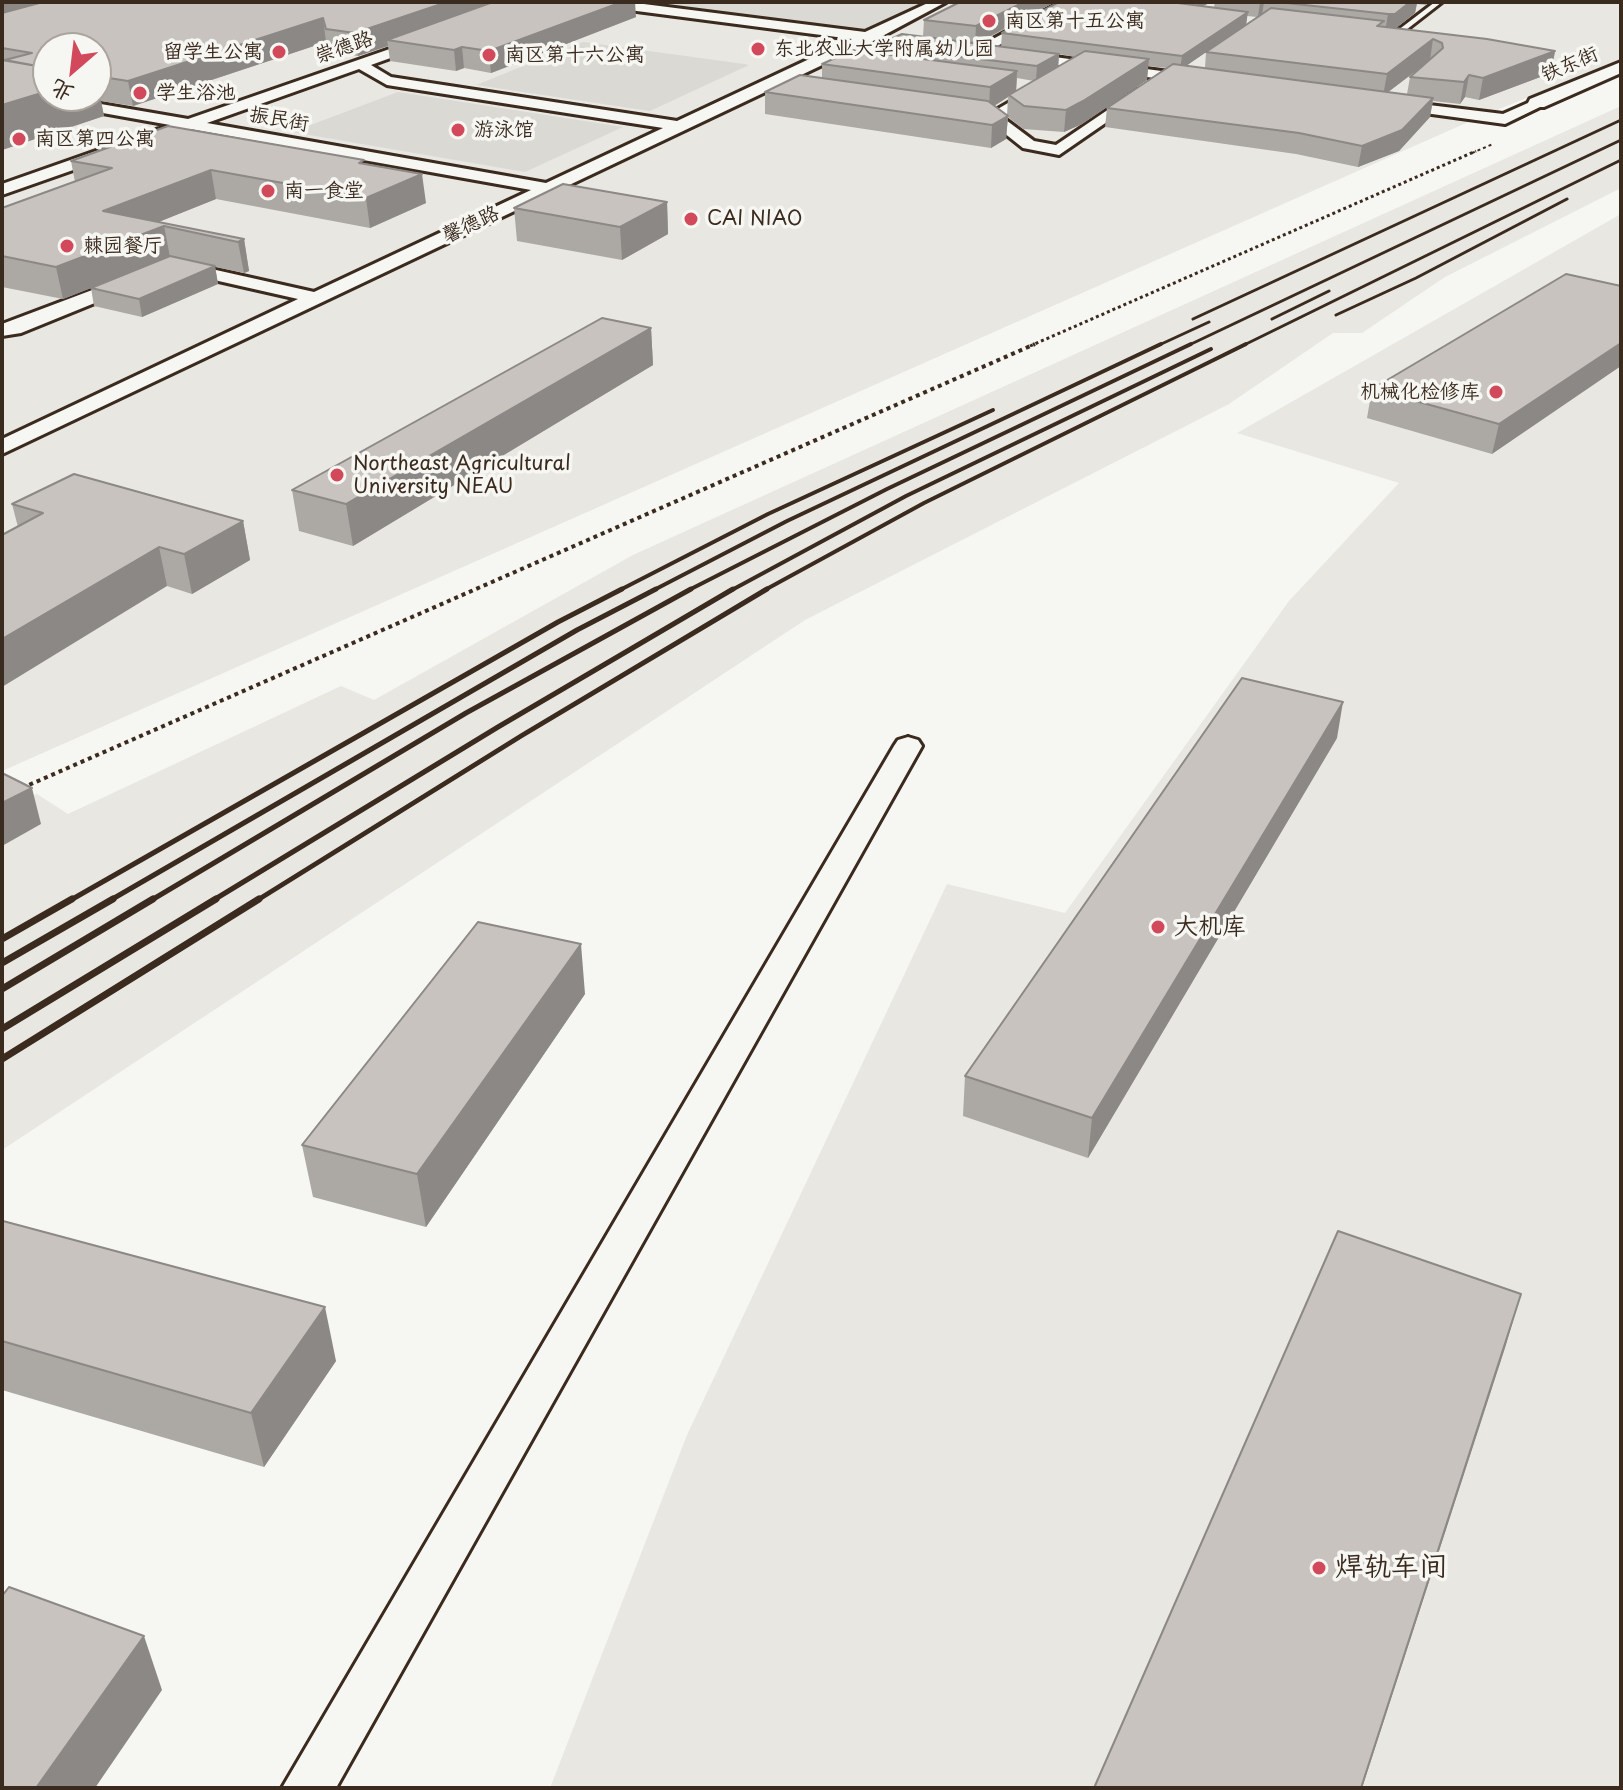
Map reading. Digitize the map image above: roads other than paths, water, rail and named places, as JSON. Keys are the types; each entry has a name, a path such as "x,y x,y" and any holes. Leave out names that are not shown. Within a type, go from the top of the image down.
{"street":[{"path":"552,2 606,3 900,41"},
{"name":"馨德路","path":"2,447 940,2"},
{"path":"978,51 1071,2"},
{"name":"崇德路","path":"2,190 446,33"},
{"path":"962,49 1214,82"},
{"path":"820,60 851,64"},
{"path":"1081,64 985,116 1029,145 1059,150 1175,77 1205,62"},
{"path":"359,63 387,81 676,128"},
{"name":"铁东街","path":"1537,103 1621,67"},
{"path":"768,85 798,89"},
{"path":"1008,85 1039,89"},
{"path":"1409,85 1379,103 1505,119 1537,103"},
{"name":"振民街","path":"2,91 32,96"},
{"name":"振民街","path":"2,103 32,108"},
{"name":"振民街","path":"112,111 515,182 540,192"},
{"name":"振民街","path":"56,112 386,171 540,192"},
{"path":"626,131 676,128"},
{"path":"272,150 293,143"},
{"path":"386,171 405,163"},
{"path":"515,182 543,169"},
{"path":"2,330 14,329 171,265 317,298"},
{"path":"308,1788 908,746"}],"lane":[{"path":"1369,35 1395,36 1439,2"},
{"path":"1416,8 1429,10"}],"railway":[{"path":"1193,319 1621,120"},
{"path":"1187,346 1621,140"},
{"path":"1242,346 1621,160"},
{"path":"1336,315 1416,278 1567,199"},
{"path":"1272,319 1329,291"},
{"path":"1157,346 1209,322"},
{"path":"652,591 787,521 1161,344"},
{"path":"687,591 887,489 1191,344"},
{"path":"763,591 924,503 1246,344"},
{"path":"730,591 906,496 1211,349"},
{"path":"618,591 768,514 993,410"},
{"path":"69,901 558,622 622,589"},
{"path":"109,901 577,630 656,589"},
{"path":"150,901 466,713 691,589"},
{"path":"212,901 733,589"},
{"path":"256,901 521,736 767,589"},
{"path":"2,939 72,899"},
{"path":"2,963 113,899"},
{"path":"2,989 153,899"},
{"path":"2,1029 216,899"},
{"path":"2,1059 259,899"}],"place":[{"name":"南区第十五公寓","path":"989,21"},
{"name":"东北农业大学附属幼儿园","path":"758,49"},
{"name":"留学生公寓","path":"279,52"},
{"name":"南区第十六公寓","path":"489,55"},
{"name":"学生浴池","path":"140,93"},
{"name":"游泳馆","path":"458,130"},
{"name":"南区第四公寓","path":"19,139"},
{"name":"南一食堂","path":"268,191"},
{"name":"CAI NIAO","path":"691,219"},
{"name":"棘园餐厅","path":"67,246"},
{"name":"机械化检修库","path":"1496,392"},
{"name":"Northeast Agricultural University NEAU","path":"337,475"},
{"name":"大机库","path":"1158,927"},
{"name":"焊轨车间","path":"1319,1568"}]}
